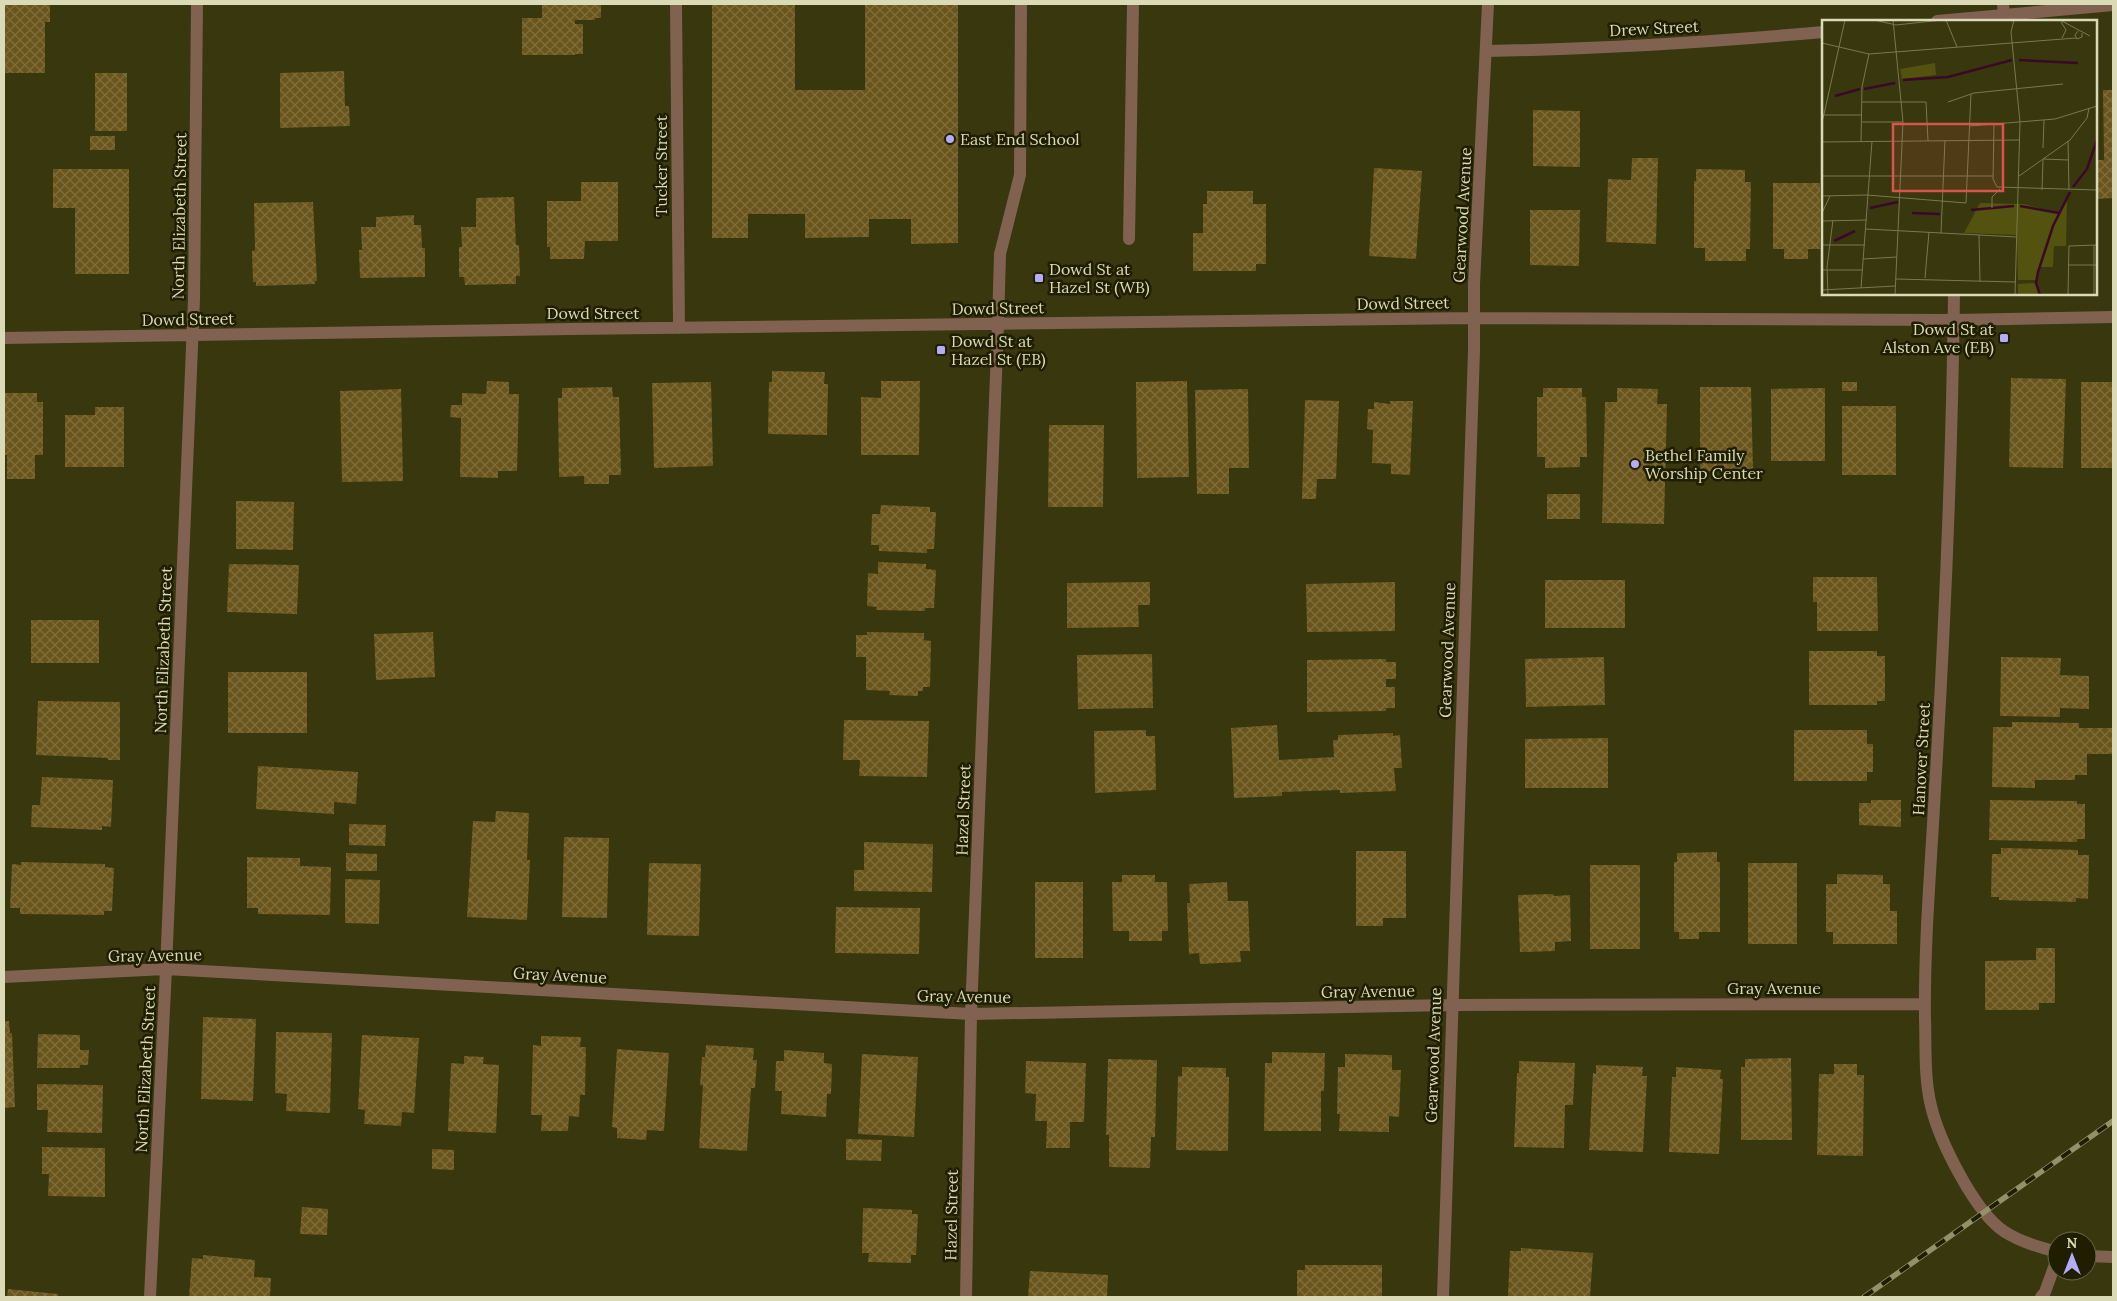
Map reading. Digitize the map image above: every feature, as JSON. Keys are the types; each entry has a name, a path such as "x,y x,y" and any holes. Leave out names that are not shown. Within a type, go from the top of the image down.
{"street":[{"name":"North Elizabeth Street","path":"150,1297 166,969 192,335 198,119 197,4"},
{"name":"Tucker Street","path":"676,4 679,328"},
{"name":"Hazel Street","path":"966,1297 971,1014 1000,254 1020,175 1021,4"},
{"path":"1128,239 1133,4"},
{"name":"Gearwood Avenue","path":"1443,1297 1451,1006 1475,318 1474,284 1488,4"},
{"path":"1956,20 2004,9 2113,5"},
{"name":"Drew Street","path":"1487,51 1719,41 1822,32"},
{"name":"Hanover Street","path":"1954,295 1950,483 1939,731 1926,953 1926,1077 1936,1123 1951,1160 1984,1212 2003,1231 2032,1245 2047,1249"},
{"name":"Dowd Street","path":"4,338 1475,318 1954,320 2113,317"},
{"name":"Gray Avenue","path":"4,977 166,969 971,1014 1451,1006 1925,1004"},
{"path":"2097,1256 2113,1257"},
{"path":"2041,1297 2046,1292 2050,1281"}],"building":[{"path":"4,4 50,4 50,22 45,22 45,73 4,73"},
{"path":"542,4 601,4 601,18 595,18 595,20 575,20 575,24 583,24 583,54 522,55 522,18 542,18"},
{"path":"712,4 795,4 795,90 865,90 865,4 958,4 958,243 911,244 911,219 869,219 869,237 805,238 805,214 748,214 748,238 712,238"},
{"path":"344,71 345,106 349,106 350,126 280,128 280,73"},
{"path":"95,73 127,73 127,131 95,131"},
{"path":"2103,90 2113,90 2113,198 2097,199 2097,160 2104,160"},
{"path":"1533,110 1580,111 1580,167 1533,166"},
{"path":"90,136 115,136 115,150 90,150"},
{"path":"1632,158 1658,158 1656,244 1606,242 1608,179 1631,180"},
{"path":"1374,168 1422,171 1416,259 1369,256"},
{"path":"53,169 129,169 129,274 75,274 75,208 53,208"},
{"path":"1696,169 1745,170 1745,182 1751,182 1750,249 1746,249 1746,261 1705,261 1705,248 1694,248 1694,181 1696,181"},
{"path":"581,182 618,182 618,241 585,241 584,259 550,259 550,247 547,247 547,201 581,201"},
{"path":"1773,183 1820,183 1820,249 1808,249 1808,259 1784,259 1784,249 1773,249"},
{"path":"1207,191 1253,191 1253,204 1266,204 1266,264 1256,264 1256,271 1193,271 1193,233 1203,233 1203,204 1207,204"},
{"path":"514,197 516,245 519,245 520,276 516,276 516,284 465,285 464,277 459,277 459,247 462,247 461,227 476,227 476,198"},
{"path":"313,202 317,281 315,281 315,284 256,286 256,282 253,282 252,251 255,250 254,203"},
{"path":"1530,210 1580,210 1579,266 1530,265"},
{"path":"414,215 414,225 421,225 422,248 425,248 425,277 360,278 359,250 362,250 361,227 376,227 376,217"},
{"path":"772,371 825,372 824,384 828,384 827,435 768,434 769,382 772,382"},
{"path":"2011,378 2066,379 2063,468 2009,467"},
{"path":"487,381 509,382 509,394 519,394 517,471 498,471 498,478 460,477 461,418 450,417 451,405 462,405 462,393 486,394"},
{"path":"881,381 920,381 919,455 861,455 861,397 881,398"},
{"path":"1187,381 1189,477 1137,478 1136,382"},
{"path":"711,382 713,466 654,468 652,383"},
{"path":"1842,382 1857,382 1857,391 1842,391"},
{"path":"2081,382 2113,382 2113,468 2081,468"},
{"path":"612,387 613,397 619,397 621,475 609,475 609,484 584,484 584,476 559,477 558,398 562,398 562,388"},
{"path":"1700,387 1751,387 1753,471 1700,471"},
{"path":"1543,388 1582,388 1582,397 1586,397 1587,457 1580,457 1580,467 1545,468 1545,457 1537,457 1537,397 1543,397"},
{"name":"Bethel Family Worship Center","path":"1617,388 1658,389 1657,404 1667,404 1664,524 1602,523 1605,402 1617,402"},
{"path":"1825,388 1825,461 1771,461 1771,389"},
{"path":"401,389 403,481 342,482 340,391"},
{"path":"1248,389 1249,468 1229,468 1229,494 1197,494 1195,390"},
{"path":"4,393 37,393 37,402 43,402 43,455 35,455 35,479 7,479 7,455 4,455"},
{"path":"1305,400 1339,401 1336,479 1317,479 1316,499 1302,499"},
{"path":"1390,401 1413,401 1410,475 1391,474 1391,464 1372,463 1373,430 1367,429 1368,409 1374,409 1374,402 1390,404"},
{"path":"1842,406 1896,406 1896,475 1842,475"},
{"path":"95,407 124,407 124,467 65,467 65,415 95,415"},
{"path":"1049,425 1104,425 1103,507 1048,507"},
{"path":"1547,494 1580,494 1580,519 1547,519"},
{"path":"236,501 294,502 293,550 236,549"},
{"path":"881,505 930,507 930,512 936,512 934,549 927,549 927,553 879,551 879,545 871,545 872,514 880,514"},
{"path":"878,562 926,564 926,569 936,570 934,608 925,608 925,611 876,610 877,607 867,606 868,573 878,574"},
{"path":"229,564 299,565 297,614 227,612"},
{"path":"1813,577 1877,577 1878,631 1817,631 1817,602 1813,602"},
{"path":"1545,580 1625,580 1625,628 1545,628"},
{"path":"1150,582 1150,605 1138,605 1139,627 1067,628 1067,583"},
{"path":"1395,582 1395,631 1307,632 1306,584"},
{"path":"31,620 99,620 99,663 31,663"},
{"path":"433,632 435,677 376,680 374,634"},
{"path":"867,632 924,633 924,640 931,641 930,687 923,687 923,691 918,691 918,696 889,695 890,691 866,690 866,657 856,657 856,635 867,635"},
{"path":"1809,651 1877,651 1877,656 1885,656 1885,701 1877,701 1877,705 1809,705"},
{"path":"1152,654 1153,708 1078,709 1077,655"},
{"path":"1604,657 1605,705 1526,707 1525,659"},
{"path":"2001,657 2061,658 2060,675 2089,676 2089,709 2060,708 2060,717 2000,716"},
{"path":"1386,659 1386,662 1396,662 1396,679 1386,679 1386,687 1395,687 1395,708 1386,708 1386,711 1307,712 1307,660"},
{"path":"228,672 307,672 307,733 228,733"},
{"path":"38,701 120,702 120,760 36,755"},
{"path":"844,720 929,721 927,777 859,776 860,760 843,760"},
{"path":"2012,722 2079,723 2079,728 2113,728 2113,754 2087,754 2087,775 2075,775 2075,780 2035,780 2035,788 1992,787 1993,727 2012,727"},
{"path":"1277,725 1279,760 1334,757 1333,740 1338,740 1338,735 1393,733 1393,736 1400,735 1402,768 1394,768 1396,791 1340,793 1340,790 1282,792 1282,796 1234,798 1231,728"},
{"path":"1146,730 1146,736 1155,736 1156,790 1095,793 1094,731"},
{"path":"1794,730 1867,730 1867,744 1873,744 1873,772 1867,772 1867,781 1794,781"},
{"path":"1608,738 1608,788 1525,788 1525,739"},
{"path":"258,766 358,772 356,804 334,802 334,814 256,809"},
{"path":"42,777 113,780 111,827 102,826 102,830 31,827 32,805 40,805"},
{"path":"1871,800 1901,800 1901,827 1859,825 1859,803 1871,803"},
{"path":"1990,800 2077,801 2077,804 2085,804 2085,839 2077,839 2077,842 1989,840"},
{"path":"496,811 529,813 527,860 530,860 527,920 467,917 473,821 495,822"},
{"path":"349,824 386,825 385,846 349,845"},
{"path":"564,837 609,838 607,918 562,917"},
{"path":"864,842 933,844 932,892 854,891 854,870 864,870"},
{"path":"2001,848 2078,850 2078,855 2089,855 2088,899 2076,898 2076,902 1999,900 1999,897 1991,897 1992,854 2001,854"},
{"path":"1356,851 1406,851 1406,918 1383,918 1383,926 1356,926"},
{"path":"1717,852 1717,862 1720,862 1720,932 1699,932 1699,939 1679,939 1679,932 1674,932 1674,862 1677,862 1677,853"},
{"path":"346,853 377,854 377,871 346,871"},
{"path":"247,857 300,858 300,866 331,867 330,915 258,914 258,908 247,908"},
{"path":"21,862 105,864 105,867 114,868 112,911 104,911 104,915 20,914 20,908 10,908 12,864 21,865"},
{"path":"649,863 701,864 699,936 647,935"},
{"path":"1748,863 1797,863 1797,944 1748,944"},
{"path":"1590,865 1640,865 1640,949 1590,949"},
{"path":"1837,874 1883,875 1883,884 1890,884 1890,911 1897,911 1897,944 1833,944 1833,932 1826,932 1826,884 1837,884"},
{"path":"1122,875 1155,875 1155,882 1167,882 1168,931 1162,931 1162,941 1129,941 1129,931 1113,931 1112,882 1122,882"},
{"path":"345,879 380,880 379,924 345,923"},
{"path":"1035,882 1083,882 1083,958 1035,958"},
{"path":"1227,882 1228,901 1248,901 1250,951 1240,951 1241,962 1200,964 1199,953 1189,954 1187,903 1190,903 1189,884"},
{"path":"1553,894 1554,896 1570,895 1571,941 1555,942 1555,951 1520,952 1518,895"},
{"path":"836,907 920,908 919,954 835,953"},
{"path":"2036,948 2055,948 2055,1003 2039,1003 2039,1010 1985,1010 1985,961 2036,960"},
{"path":"203,1017 256,1019 253,1101 201,1099"},
{"path":"4,1021 9,1021 10,1033 12,1033 15,1107 4,1108"},
{"path":"276,1032 332,1033 330,1113 286,1111 287,1094 275,1093"},
{"path":"38,1034 80,1035 80,1050 89,1050 88,1065 80,1065 80,1068 37,1068"},
{"path":"362,1035 419,1038 414,1113 402,1112 401,1126 364,1124 365,1110 358,1109"},
{"path":"541,1036 581,1037 580,1047 586,1047 585,1095 580,1095 579,1117 569,1116 568,1131 541,1131 542,1115 531,1115 533,1045 541,1046"},
{"path":"706,1045 754,1048 753,1060 757,1060 755,1088 751,1088 747,1151 699,1148 703,1085 700,1085 702,1057 705,1057"},
{"path":"617,1049 669,1053 664,1131 647,1130 646,1140 617,1138 617,1128 612,1127"},
{"path":"784,1050 824,1053 824,1063 832,1064 831,1094 827,1094 826,1117 781,1114 782,1091 775,1091 776,1061 784,1061"},
{"path":"1272,1052 1325,1053 1324,1091 1321,1091 1321,1131 1264,1131 1265,1063 1272,1063"},
{"path":"862,1054 918,1057 914,1137 858,1134"},
{"path":"1345,1054 1392,1055 1392,1070 1401,1070 1399,1117 1389,1116 1389,1132 1339,1131 1340,1114 1337,1114 1338,1067 1345,1067"},
{"path":"464,1056 484,1057 483,1064 499,1065 496,1133 448,1131 451,1063 464,1064"},
{"path":"1791,1058 1792,1140 1741,1140 1741,1067 1745,1067 1745,1059"},
{"path":"1108,1059 1157,1060 1155,1137 1151,1137 1150,1168 1109,1167 1109,1135 1106,1135"},
{"path":"1026,1061 1086,1063 1084,1122 1070,1122 1070,1148 1046,1148 1047,1121 1035,1121 1036,1094 1025,1093"},
{"path":"1519,1061 1575,1063 1573,1105 1565,1105 1564,1148 1514,1147"},
{"path":"1834,1064 1857,1064 1857,1075 1864,1075 1863,1156 1817,1155 1819,1074 1834,1074"},
{"path":"1596,1065 1643,1067 1642,1076 1647,1076 1643,1152 1589,1150 1593,1073 1596,1074"},
{"path":"1182,1067 1226,1068 1226,1077 1229,1077 1228,1151 1176,1150 1178,1076 1182,1076"},
{"path":"1676,1067 1721,1070 1720,1079 1723,1079 1719,1154 1669,1152 1672,1077 1676,1077"},
{"path":"37,1084 103,1085 102,1133 47,1132 48,1110 37,1110"},
{"path":"846,1139 882,1140 881,1161 846,1160"},
{"path":"42,1147 105,1148 105,1197 48,1196 49,1174 42,1174"},
{"path":"432,1149 454,1150 454,1170 432,1169"},
{"path":"302,1207 328,1209 327,1235 300,1234"},
{"path":"863,1208 912,1210 912,1214 918,1214 916,1255 911,1255 911,1263 868,1262 869,1253 862,1253"},
{"path":"1521,1248 1593,1253 1590,1297 1508,1296 1510,1251 1521,1251"},
{"path":"203,1255 255,1260 254,1277 271,1278 270,1297 189,1297 192,1258 203,1259"},
{"path":"1305,1265 1382,1265 1382,1297 1297,1297 1297,1270 1305,1270"},
{"path":"1030,1271 1108,1275 1107,1297 1028,1297"},
{"path":"8,1289 58,1294 58,1297 7,1297"}],"railway":[{"path":"1864,1297 2113,1121"}],"place":[{"name":"East End School","path":"950,139"},
{"name":"Dowd St at Hazel St (WB)","path":"1039,278"},
{"name":"Dowd St at Alston Ave (EB)","path":"2004,338"},
{"name":"Dowd St at Hazel St (EB)","path":"941,350"},
{"name":"Bethel Family Worship Center","path":"1635,464"}]}
